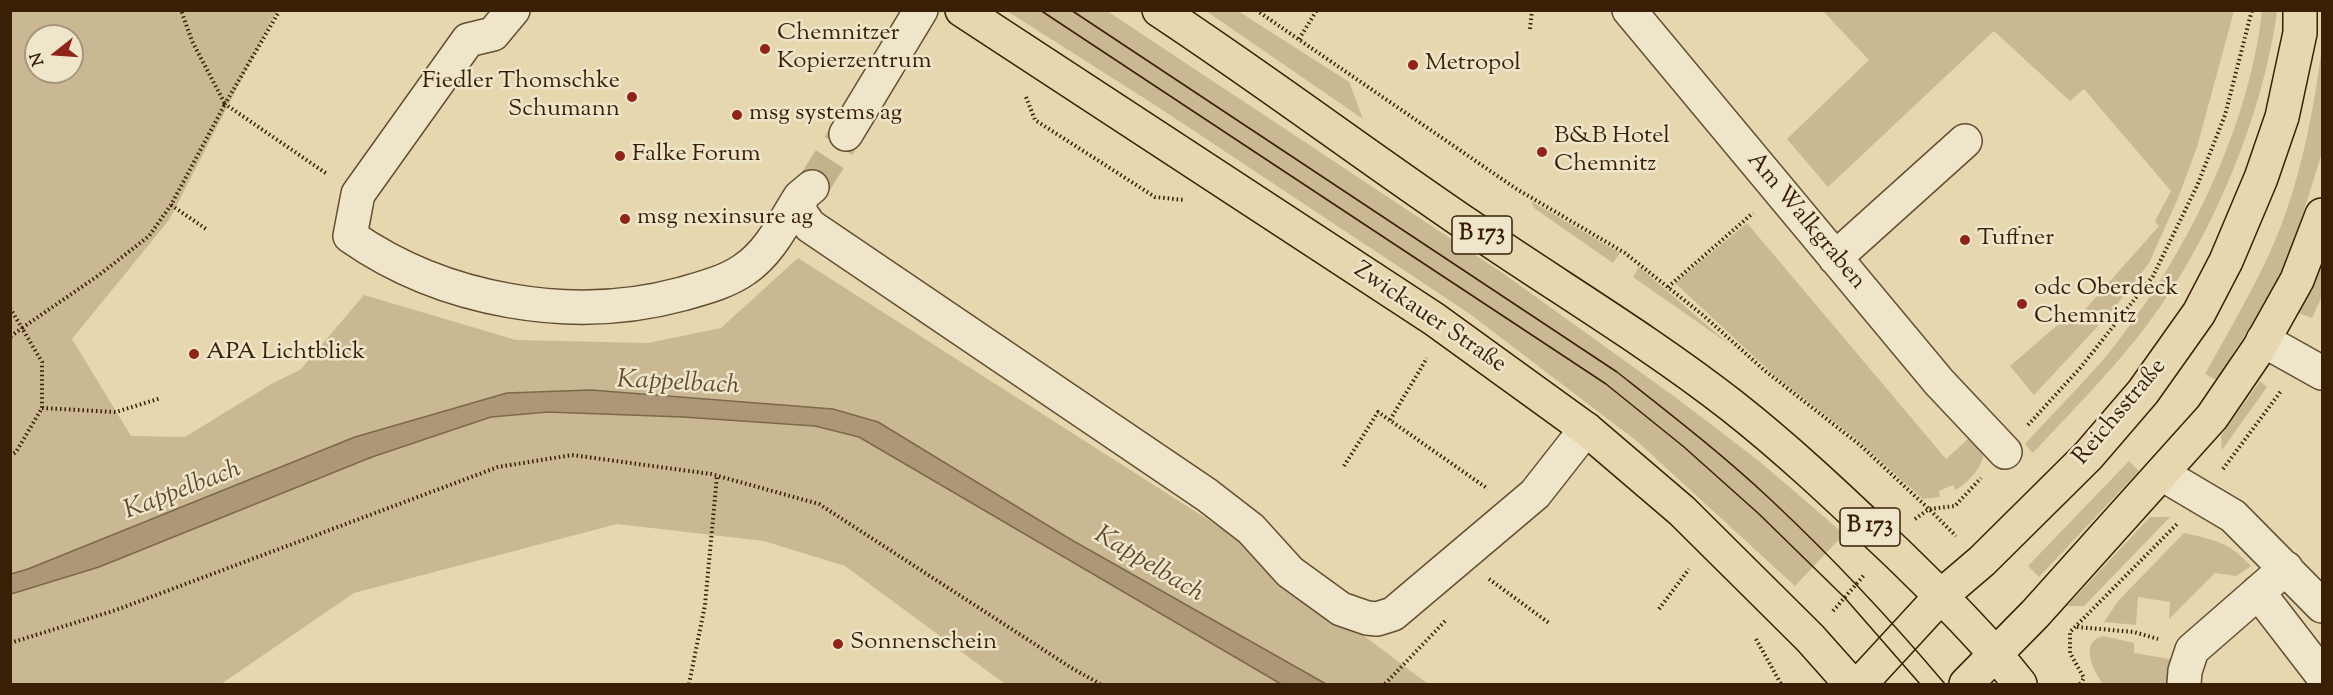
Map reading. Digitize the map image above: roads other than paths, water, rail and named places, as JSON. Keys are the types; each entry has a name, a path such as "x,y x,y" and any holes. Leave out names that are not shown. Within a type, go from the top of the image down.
{"main road":[{"name":"Zwickauer Straße","path":"962,10 1434,319 1586,429 1682,511 1810,638 1851,684"},
{"name":"Reichsstraße","path":"1860,684 1941,596 1982,561 2088,456 2143,392 2199,314 2226,261 2257,189 2282,117 2300,33 2300,10"},
{"name":"B 173","path":"1163,11 1471,227 1634,335 1730,404 1798,460 1941,596 1996,652 2020,684"},
{"path":"1966,684 2036,614 2212,417 2263,340 2297,280 2322,215"}],"street":[{"path":"513,10 493,34 468,40 358,194 350,236 410,272 487,295 571,308 623,306 667,298 710,286 744,270 763,254 806,192 800,212 810,226 1207,495 1251,529 1290,572 1341,609 1354,615 1377,619 1393,614 1535,494 1586,429"},
{"path":"846,134 921,10"},
{"name":"Am Walkgraben","path":"1629,10 1940,382 1995,442"},
{"path":"1835,258 1965,141"},
{"path":"2263,340 2322,373"},
{"path":"2162,474 2233,516 2322,606"},
{"path":"2184,684 2185,671 2192,650 2286,568"},
{"path":"2258,592 2322,675"}],"tunnel":[{"path":"812,187 846,134"}],"tram line":[{"path":"1040,10 1606,384 1684,447 1759,514 1845,598 1920,684"},
{"path":"1071,10 1617,372 1752,482 1860,589 1945,684"}],"place":[{"name":"Chemnitzer Kopierzentrum","path":"765,49"},
{"name":"Metropol","path":"1413,65"},
{"name":"Fiedler Thomschke Schumann","path":"632,97"},
{"name":"msg systems ag","path":"737,115"},
{"name":"B&B Hotel Chemnitz","path":"1542,152"},
{"name":"Falke Forum","path":"620,156"},
{"name":"msg nexinsure ag","path":"625,219"},
{"name":"Tuffner","path":"1965,240"},
{"name":"odc Oberdeck Chemnitz","path":"2022,304"},
{"name":"APA Lichtblick","path":"194,354"},
{"name":"Sonnenschein","path":"838,644"}],"water label":[{"name":"Kappelbach","path":"678,385"},
{"name":"Kappelbach","path":"183,492"},
{"name":"Kappelbach","path":"1148,566"}]}
